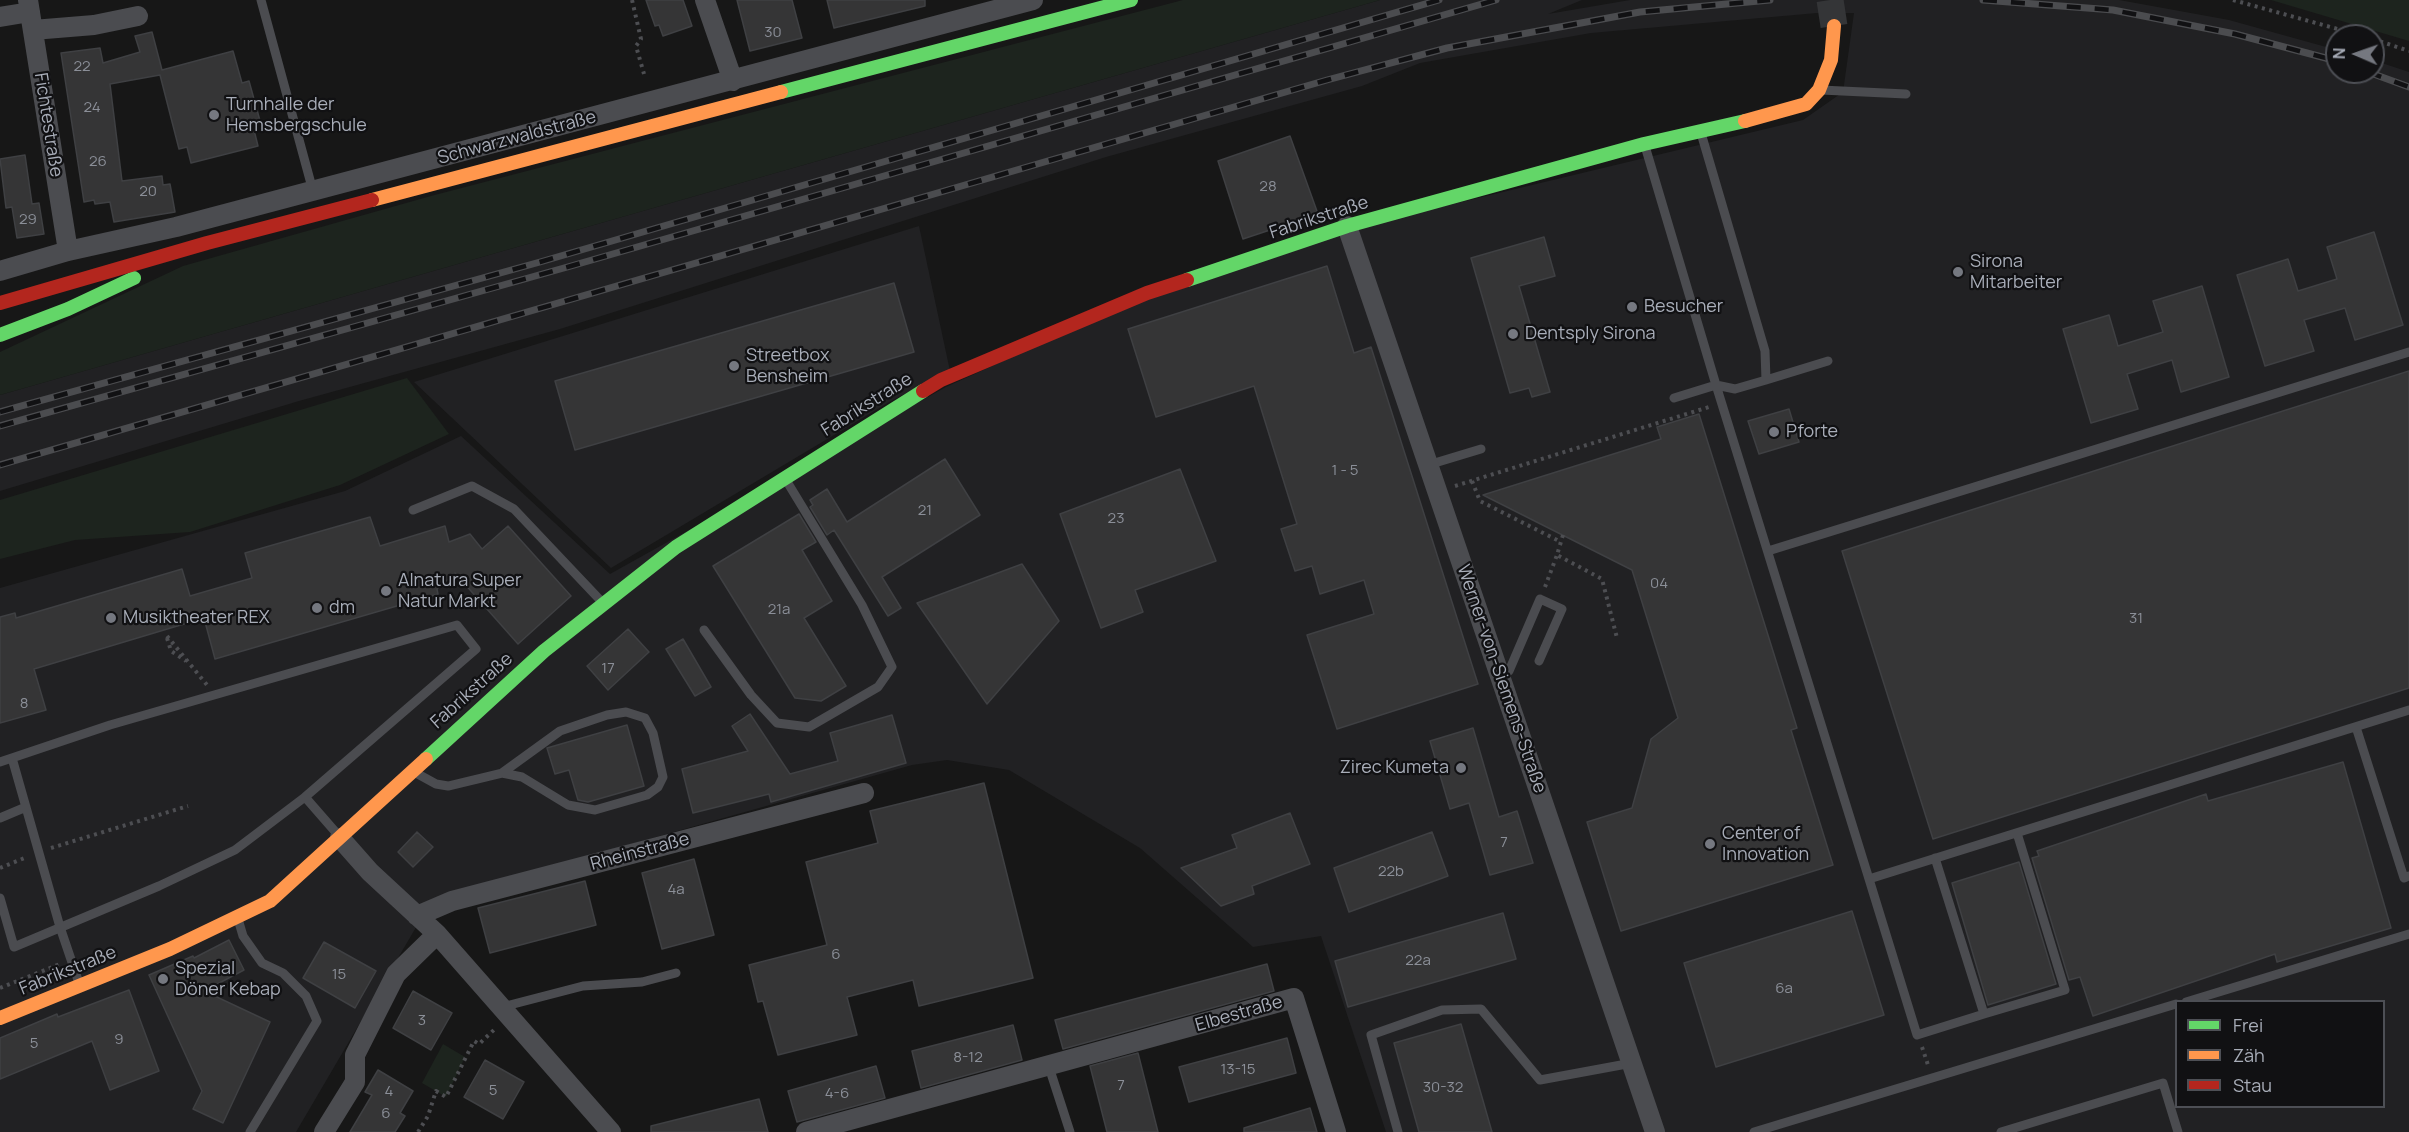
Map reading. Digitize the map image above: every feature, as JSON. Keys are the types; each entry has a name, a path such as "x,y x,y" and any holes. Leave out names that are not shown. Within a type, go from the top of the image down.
{"street":[{"path":"705,0 733,81"},
{"name":"Schwarzwaldstraße","path":"0,271 68,251 176,227 733,81 1033,0"},
{"name":"Schwarzwaldstraße","path":"0,303 207,243 1131,0"},
{"path":"0,17 30,14 94,26 138,16"},
{"name":"Fichtestraße","path":"30,14 68,251"},
{"path":"1819,90 1831,60 1834,26"},
{"name":"Fabrikstraße","path":"0,1017 170,949 270,901 544,651 676,546 941,380 1147,293 1347,226 1644,144 1783,112 1806,104 1819,90"},
{"name":"Werner-von-Siemens-Straße","path":"1347,226 1655,1132"},
{"name":"Schwarzwaldstraße","path":"0,335 68,309 207,243"},
{"name":"Rheinstraße","path":"417,916 452,901 864,793"},
{"path":"340,838 370,872 437,934 611,1132"},
{"path":"324,1132 355,1082 355,1055 396,974 437,934"},
{"name":"Elbestraße","path":"806,1132 1294,999 1336,1132"}],"lane":[{"path":"261,0 319,214"},
{"path":"1819,90 1906,94"},
{"path":"1701,130 1765,351 1766,380"},
{"path":"1644,144 1917,1035 2065,990 2017,832"},
{"path":"1768,551 2409,352"},
{"path":"1674,398 1716,385 1735,388 1828,361"},
{"path":"1428,465 1481,449"},
{"path":"704,630 751,695 777,723 809,727 878,687 892,667 862,605 785,478"},
{"path":"413,510 472,486 514,509 604,604"},
{"path":"1509,670 1540,599 1562,609 1539,662"},
{"path":"0,762 215,694 457,625 476,649 305,797 235,850 159,886 14,947 0,898"},
{"path":"1869,879 2409,710"},
{"path":"412,771 436,784 448,786 502,773 560,731 607,715 626,712 645,718 653,733 663,777 658,787 647,795 595,810 568,805 522,777 502,773"},
{"path":"2356,727 2403,878 2409,876"},
{"path":"12,758 60,927 80,985"},
{"path":"305,797 340,838"},
{"path":"0,818 26,807"},
{"path":"1935,858 1984,1014"},
{"path":"237,916 243,936 262,963 283,973 306,996 317,1021 249,1132"},
{"path":"2193,1000 2409,934"},
{"path":"505,1011 583,986 642,982 676,973"},
{"path":"1754,1132 2175,1005"},
{"path":"1398,1132 1371,1035 1442,1010 1481,1009 1540,1080 1632,1063"},
{"path":"1049,1067 1070,1132"},
{"path":"2001,1132 2163,1083 2178,1132"}],"path":[{"path":"632,0 641,39 636,46 644,74"},
{"path":"2233,0 2325,25"},
{"path":"2385,43 2409,51"},
{"path":"1437,492 1722,403"},
{"path":"1472,481 1480,501 1561,542"},
{"path":"1540,599 1563,535"},
{"path":"1557,555 1602,579 1617,638"},
{"path":"191,665 171,651 167,636 179,651 191,665 215,694"},
{"path":"0,868 39,852 189,806"},
{"path":"0,988 71,959"},
{"path":"418,1132 428,1116 436,1091 446,1097 474,1041 479,1044 505,1011"}],"shaded area":[{"path":"1183,0 1380,0 0,395 0,352 183,266 431,196"},
{"path":"1380,0 1582,0 1548,14 1630,0 2119,0 2229,20 2325,47 2325,84 2385,84 2385,64 2409,72 2409,1132 1386,1132 1321,936 1253,947 1140,848 1009,770 947,760 912,765 432,900 296,1132 0,1132 0,588 345,491 461,436 610,574 946,387 1148,295 1353,228 1803,120 1843,92 1854,13 1817,13 1591,33 1420,63 1362,86 1106,157 560,329 299,401 0,491 0,395"},
{"path":"2271,0 2409,0 2409,41 2385,34 2385,24 2352,24"},
{"path":"919,226 950,371 891,401 611,568 414,382"},
{"path":"407,378 449,434 340,485 190,532 75,540 0,559 0,500"},
{"path":"443,1044 465,1057 446,1097 422,1083"}],"building":[{"path":"646,0 683,0 692,26 663,36 659,25 655,26"},
{"path":"737,0 792,0 802,38 750,51"},
{"path":"827,0 925,0 925,6 834,28"},
{"path":"152,32 162,70 233,51 242,83 249,81 262,128 254,130 258,146 191,163 187,147 179,149 160,75 110,84 122,181 162,176 163,185 170,184 175,212 114,222 110,202 95,204 94,200 84,202 61,53 100,48 103,63 140,52 135,36"},
{"path":"1290,136 1318,214 1243,239 1218,161"},
{"path":"25,155 32,204 39,203 44,234 17,238 12,207 6,208 0,159"},
{"path":"2374,232 2403,325 2355,340 2345,308 2304,320 2314,351 2265,366 2237,275 2288,259 2298,291 2337,279 2327,247"},
{"name":"Dentsply Sirona","path":"1544,237 1555,276 1519,286 1550,392 1532,397 1529,388 1510,393 1471,258"},
{"path":"1327,266 1354,353 1371,347 1478,684 1337,729 1307,635 1374,614 1364,580 1320,594 1312,566 1295,571 1281,529 1297,524 1254,386 1156,417 1128,329"},
{"name":"Streetbox Bensheim","path":"894,283 914,352 575,450 555,381"},
{"path":"2202,286 2229,377 2181,392 2172,360 2127,374 2138,409 2091,423 2063,329 2109,315 2118,346 2163,332 2153,301"},
{"path":"2409,371 2409,688 1933,839 1842,551"},
{"name":"Pforte","path":"1789,409 1799,442 1759,454 1748,421"},
{"path":"1699,414 1797,728 1791,730 1833,865 1621,931 1587,822 1632,808 1651,739 1678,718 1632,570 1483,495 1661,439 1657,427"},
{"path":"945,459 980,515 882,577 901,608 888,616 834,530 827,535 810,507 813,505 810,500 827,489 847,522"},
{"path":"1180,469 1216,561 1135,590 1143,612 1101,628 1060,514"},
{"path":"799,514 816,542 802,550 832,601 804,618 846,686 821,701 795,698 713,566"},
{"path":"370,517 380,546 445,526 449,542 470,534 482,549 508,526 571,596 518,644 455,573 437,589 438,594 215,659 204,618 34,669 46,710 0,723 0,617 15,613 16,618 182,569 190,596 252,578 245,553"},
{"path":"1022,564 1059,621 987,704 917,603"},
{"path":"628,629 649,652 608,690 587,666"},
{"path":"683,639 711,687 695,696 666,649"},
{"path":"750,714 790,774 838,761 830,733 892,715 906,763 771,802 769,794 693,813 682,769 748,751 732,726"},
{"path":"627,725 644,786 588,802 578,800 569,770 555,774 547,748"},
{"path":"1473,728 1499,817 1517,811 1533,863 1490,875 1469,803 1450,809 1430,741"},
{"path":"2343,762 2391,928 2277,962 2275,954 2093,1016 2080,977 2069,980 2032,858 2039,856 2037,851 2206,794 2208,801"},
{"path":"984,783 1033,978 919,1006 913,980 847,997 857,1035 778,1055 763,1001 758,1002 749,965 827,945 806,862 878,843 870,811"},
{"path":"1290,813 1310,864 1252,886 1254,894 1221,906 1181,868 1237,848 1232,835"},
{"path":"417,832 433,847 413,867 398,852"},
{"path":"1432,832 1448,876 1349,912 1334,868"},
{"path":"694,859 714,935 662,949 642,873"},
{"path":"2019,862 2056,984 1988,1005 1952,883"},
{"path":"585,881 596,925 490,953 478,908"},
{"path":"1852,911 1884,1015 1716,1067 1684,963"},
{"path":"1503,913 1516,959 1348,1007 1335,961"},
{"path":"229,940 244,970 204,991 270,1022 223,1123 193,1109 202,1091 149,975 193,956 194,958"},
{"path":"324,942 376,971 355,1008 303,978"},
{"path":"1267,964 1274,991 1063,1049 1055,1020"},
{"path":"129,990 159,1071 110,1090 92,1041 0,1079 0,1038 57,1014 58,1017"},
{"path":"413,991 452,1013 431,1050 393,1028"},
{"path":"1461,1024 1492,1132 1419,1132 1394,1043"},
{"path":"1013,1025 1022,1060 921,1088 912,1051"},
{"path":"1287,1038 1296,1073 1189,1102 1179,1067"},
{"path":"1138,1053 1158,1132 1107,1132 1090,1066"},
{"path":"485,1060 524,1082 503,1119 464,1097"},
{"path":"876,1066 885,1098 797,1122 788,1091"},
{"path":"378,1070 413,1091 400,1113 405,1116 395,1132 350,1132 372,1095 365,1092"},
{"path":"759,1099 768,1132 651,1132 651,1126"},
{"path":"1310,1108 1317,1132 1244,1132 1244,1128"}],"tunnel":[{"path":"1830,0 1834,26"}],"railway":[{"path":"0,412 540,262 1439,0"},
{"path":"0,426 571,266 1496,0"},
{"path":"0,465 1327,80 1447,48 1640,12 1770,0"},
{"path":"1983,0 2113,10 2235,34 2325,58"},
{"path":"2385,78 2409,87"}],"traffic: fast":[{"path":"781,92 1131,0"},
{"path":"1187,280 1347,226 1644,144 1745,121"},
{"path":"0,335 68,309 134,278"},
{"path":"426,759 544,651 676,547 923,391"}],"traffic: slow":[{"path":"1745,121 1806,104 1819,90 1831,60 1834,26"},
{"path":"372,200 781,92"},
{"path":"0,1018 170,949 270,901 426,759"}],"traffic: jam":[{"path":"0,303 207,243 372,200"},
{"path":"923,391 941,380 1147,293 1187,280"}],"place":[{"name":"Turnhalle der Hemsbergschule","path":"214,115"},
{"name":"Sirona Mitarbeiter","path":"1958,272"},
{"name":"Besucher","path":"1632,307"},
{"name":"Dentsply Sirona","path":"1513,334"},
{"name":"Streetbox Bensheim","path":"734,366"},
{"name":"Pforte","path":"1774,432"},
{"name":"Alnatura Super Natur Markt","path":"386,591"},
{"name":"dm","path":"317,608"},
{"name":"Musiktheater REX","path":"111,618"},
{"name":"Zirec Kumeta","path":"1461,768"},
{"name":"Center of Innovation","path":"1710,844"},
{"name":"Spezial Döner Kebap","path":"163,979"}]}
